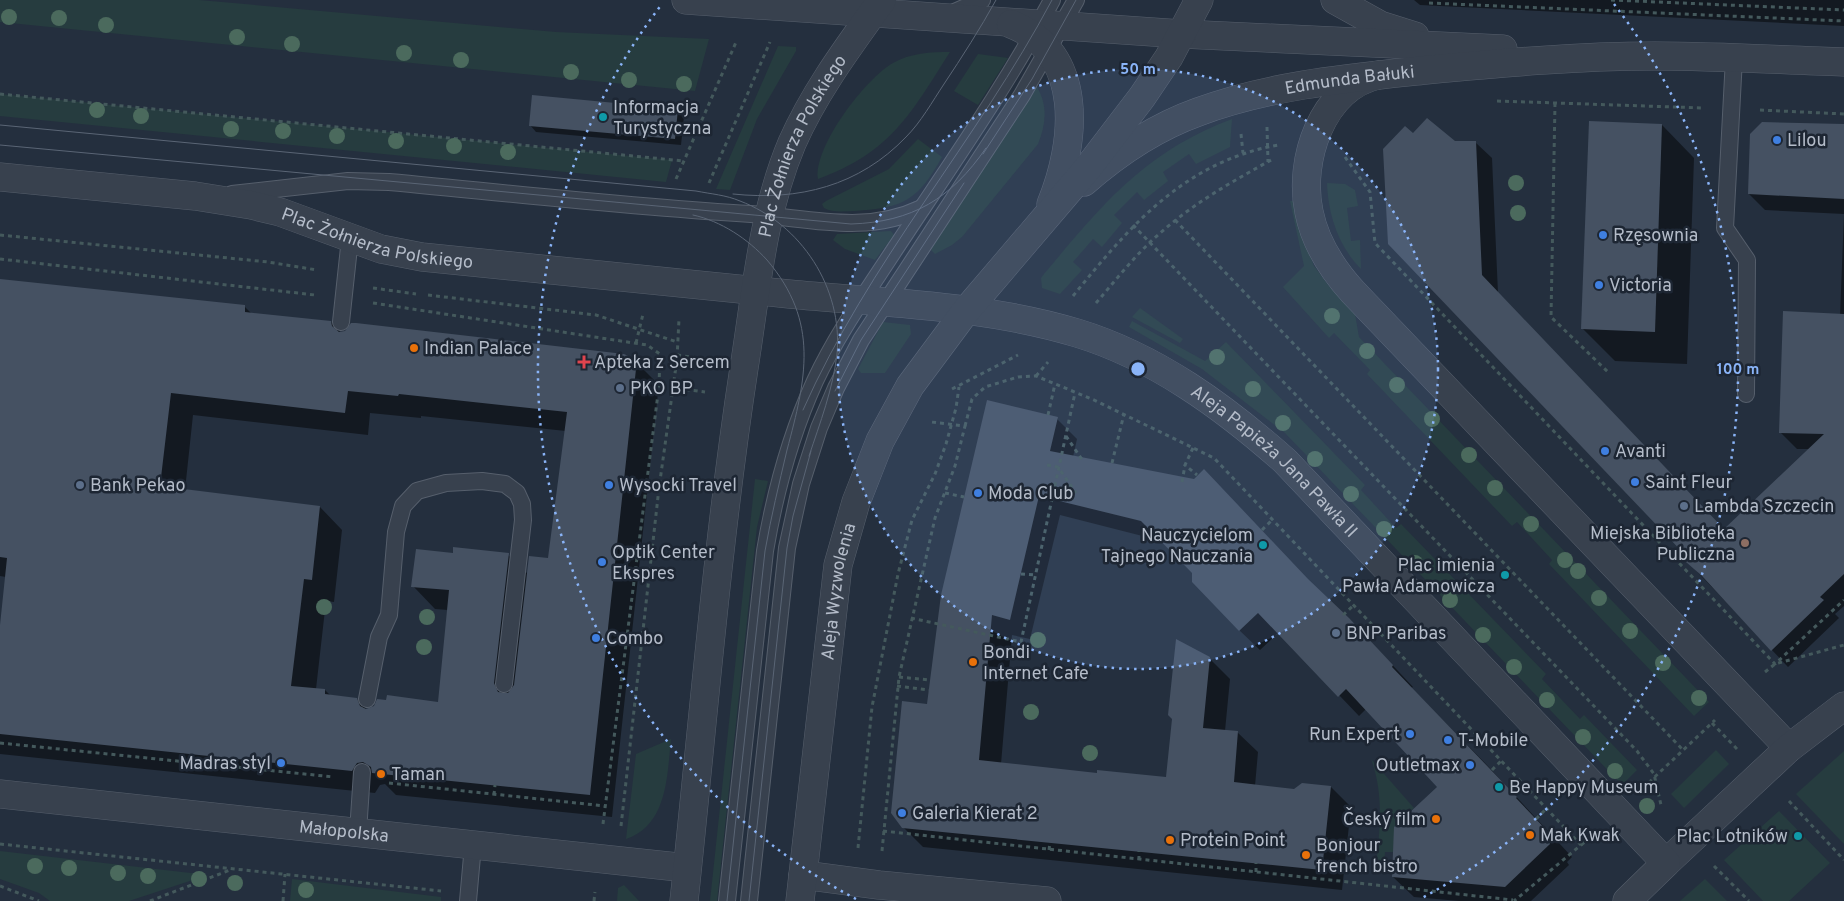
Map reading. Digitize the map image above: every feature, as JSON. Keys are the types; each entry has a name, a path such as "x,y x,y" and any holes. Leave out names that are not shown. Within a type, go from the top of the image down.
{"street":[{"path":"686,0 877,7 922,16 1000,22 1046,34 1182,34"},
{"path":"965,312 1121,126 1155,78 1182,34 1199,0"},
{"name":"Edmunda Bałuki","path":"1335,0 1380,25 1415,37 1465,48"},
{"name":"Plac Żołnierza Polskiego","path":"756,290 769,216 780,176 806,115 846,50 877,7"},
{"path":"1041,223 1061,174 1068,146 1070,119 1069,100 1063,77 1046,34"},
{"name":"Edmunda Bałuki","path":"1182,34 1465,48 1844,62"},
{"name":"Edmunda Bałuki","path":"1041,223 1065,199 1116,155 1175,121 1198,112 1268,92 1302,85 1378,75 1574,59 1697,57"},
{"path":"1378,75 1354,83 1338,96 1306,146 1308,212 1322,248 1343,281 1789,748"},
{"name":"Plac Żołnierza Polskiego","path":"0,177 194,196 265,208 381,249 422,257 873,301 965,312"},
{"path":"684,901 726,510 756,290"},
{"name":"Aleja Papieża Jana Pawła II","path":"965,312 1036,323 1078,334 1132,355 1177,379 1240,422 1285,461 1666,863"},
{"name":"Aleja Wyzwolenia","path":"802,888 832,607 846,536 863,481 892,416 910,386 965,312"},
{"path":"1627,901 1789,748 1844,706"},
{"name":"Małopolska","path":"0,794 688,868"},
{"path":"802,888 878,885 1047,901"}],"lane":[{"path":"922,16 954,13 982,0"},
{"path":"728,901 761,582 772,508 786,456 807,400 830,352 873,301 986,148 1046,34 1052,0"},
{"path":"748,901 782,580 793,516 807,464 827,408 850,359 873,301 922,208 1046,34 1076,0"},
{"path":"1734,58 1725,228 1747,260 1746,394"},
{"path":"194,196 348,181 373,181 830,223 865,224 891,220 922,208 957,184 986,148"},
{"path":"341,322 350,238"},
{"path":"367,698 379,637 389,615 396,532 403,506 417,491 446,483 482,481 505,484 517,493 522,504 523,520 504,684"},
{"path":"358,832 361,776"},
{"path":"468,897 473,845"}],"path":[{"path":"1611,0 1844,10"},
{"path":"1421,2 1844,21"},
{"path":"676,180 737,40"},
{"path":"709,183 770,42"},
{"path":"0,94 684,161"},
{"path":"1487,101 1844,114"},
{"path":"1555,103 1551,317 1608,372"},
{"path":"1267,124 1268,162"},
{"path":"1066,303 1133,226 1181,184 1211,167 1243,153 1288,143 1343,153 1370,192 1375,243 1775,664"},
{"path":"1094,305 1150,243 1175,220 1207,197 1268,162 1306,146"},
{"path":"1175,220 1683,750"},
{"path":"1133,226 1637,751 1655,777 1663,811"},
{"path":"636,343 643,313"},
{"path":"620,830 677,355 679,322"},
{"path":"858,849 872,707 898,574 912,520 935,474 958,403 958,387 1026,350"},
{"path":"677,355 705,359"},
{"path":"1036,376 1048,361"},
{"path":"1036,376 1124,414 1214,458 1581,846 1514,900 883,832 897,686 935,518 955,466 972,399 985,387 1018,377 1036,376"},
{"path":"1048,415 1055,384"},
{"path":"599,858 659,386"},
{"path":"911,618 1020,642 1075,392"},
{"path":"1112,463 1124,414"},
{"path":"928,421 965,426"},
{"path":"1066,436 1083,461"},
{"path":"1182,482 1185,465 1193,448"},
{"path":"1047,465 1058,467 1076,494"},
{"path":"1185,465 1197,475"},
{"path":"945,493 964,497"},
{"path":"1262,530 1272,520"},
{"path":"1021,574 1034,575"},
{"path":"1764,674 1844,600"},
{"path":"1343,615 1354,605"},
{"path":"1775,664 1844,645"},
{"path":"899,677 930,680"},
{"path":"897,686 929,690"},
{"path":"1639,792 1720,714"},
{"path":"1712,723 1741,753"},
{"path":"0,743 361,776 494,795 605,806"},
{"path":"1492,770 1501,761"},
{"path":"494,795 495,785"},
{"path":"886,795 892,796"},
{"path":"1789,801 1844,860"},
{"path":"1536,819 1546,809"},
{"path":"1049,850 1050,842"},
{"path":"0,844 230,870 285,874 468,897"},
{"path":"1139,852 1139,860"},
{"path":"1256,863 1256,872"},
{"path":"1716,868 1749,901"},
{"path":"150,901 230,870"},
{"path":"283,901 285,874"},
{"path":"0,886 39,901"}],"green space":[{"path":"0,0 199,0 556,32 709,39 695,91 0,22"},
{"path":"778,46 796,47 796,51 757,119 730,190 716,189"},
{"path":"935,52 950,52 910,113 881,144 864,157 818,179 819,165 832,132 869,83 893,63 906,57"},
{"path":"978,54 1008,58 978,105 954,91"},
{"path":"1037,87 1043,101 1045,115 1038,144 962,237 935,254 931,250 933,245"},
{"path":"0,94 672,160 666,182 0,116"},
{"path":"1232,119 1230,147 1196,164 1189,154 1163,172 1168,181 1144,200 1137,192 1114,215 1122,223 1102,247 1093,239 1073,262 1082,270 1060,294 1042,288 1041,278 1044,274 1085,225 1127,183 1149,164 1174,147 1201,132"},
{"path":"918,139 942,157 925,183 908,199 898,204 872,210 831,211 824,208 822,204 826,201 889,169"},
{"path":"1327,183 1345,184 1355,190 1358,206 1347,208 1351,241 1360,240 1361,269 1340,240 1332,218"},
{"path":"1290,201 1294,201 1304,241 1314,266 1329,286 1355,314 1359,337 1709,702 1694,716 1549,564 1552,560 1517,522 1512,526 1367,374 1370,370 1334,333 1329,338 1283,287 1304,266"},
{"path":"891,231 894,235 875,260 845,249 833,240 837,234"},
{"path":"1140,308 1183,339 1180,343 1132,317"},
{"path":"1132,321 1205,361 1226,342 1365,485 1361,490 1396,528 1401,524 1546,674 1542,679 1580,719 1584,715 1637,770 1622,785 1285,433 1202,369 1129,327"},
{"path":"883,322 910,325 911,334 885,373 861,373 858,369"},
{"path":"755,479 768,481 757,527 717,901 710,901"},
{"path":"671,739 666,783 658,811 650,823 640,832 626,839 636,754"},
{"path":"1716,750 1729,764 1684,808 1671,794"},
{"path":"1844,751 1844,844 1796,794"},
{"path":"1371,759 1414,808 1396,824 1393,852 1385,852 1384,866 1376,866 1380,812 1378,785"},
{"path":"1779,811 1830,863 1789,901 1763,901 1724,860"},
{"path":"0,851 208,875 129,901 50,901 39,893 0,879"},
{"path":"292,879 441,897 441,901 290,901"},
{"path":"1705,879 1727,901 1680,901"},
{"path":"624,885 639,901 617,901 618,888"}],"building":[{"name":"Informacja Turystyczna","path":"532,95 678,109 675,139 529,126"},
{"path":"1427,118 1455,141 1476,141 1482,275 1724,529 1824,434 1779,433 1783,311 1844,314 1844,574 1820,597 1824,600 1771,651 1702,576 1686,562 1689,559 1388,244 1383,149 1405,126 1413,133"},
{"path":"1589,121 1662,124 1655,332 1581,329"},
{"path":"1762,122 1844,124 1844,199 1748,194 1750,134"},
{"path":"0,279 245,305 245,312 331,321 332,326 339,332 345,331 351,323 356,323 624,354 635,359 636,369 590,795 372,773 371,767 363,762 357,763 352,771 0,734 0,625 7,558 0,557","holes":["348,391 398,396 399,394 567,412 548,558 529,556 514,685 508,693 498,692 494,683 509,553 453,547 453,553 416,549 411,587 449,590 438,702 387,695 386,700 377,699 374,706 366,709 360,706 357,698 325,694 325,689 291,686 304,579 312,580 320,506 160,486 171,393 345,413"]},
{"path":"987,400 1058,417 1050,451 1194,479 1204,469 1308,579 1349,618 1393,665 1392,667 1517,797 1552,836 1548,841 1550,844 1505,887 1392,877 1394,827 1437,787 1346,689 1338,697 1258,613 1239,631 1192,582 1192,573 1141,521 1039,496 1010,620 992,615 979,760 1097,773 1097,770 1166,777 1172,719 1168,715 1176,639 1210,657 1203,728 1238,731 1234,782 1294,789 1302,783 1331,786 1322,870 902,828 891,813 902,701 927,704 941,595"}],"tram line":[{"path":"733,194 757,196 804,192 848,178 868,168 888,154 906,137 921,118 971,43 996,0"},
{"path":"803,410 829,356 859,304 991,103 1052,0"},
{"path":"983,154 1032,79 1076,0"},
{"path":"0,125 696,191 740,201 762,211 782,225 799,242 814,261 833,305 837,329 835,367 826,406 809,456"},
{"path":"0,145 851,224 893,218 911,213 928,204 944,194 959,181 986,148"},
{"path":"835,391 861,340 964,183"},
{"path":"693,215 724,226 743,238 767,260 784,283 795,306 802,329 804,352 799,399 765,551 727,901"},
{"path":"749,901 787,548 793,516 811,451"}],"place":[{"name":"Informacja Turystyczna","path":"603,117"},
{"name":"Lilou","path":"1777,140"},
{"name":"Rzęsownia","path":"1603,235"},
{"name":"Victoria","path":"1599,285"},
{"name":"Indian Palace","path":"414,348"},
{"name":"Apteka z Sercem","path":"584,362"},
{"name":"PKO BP","path":"620,388"},
{"name":"Avanti","path":"1605,451"},
{"name":"Saint Fleur","path":"1635,482"},
{"name":"Bank Pekao","path":"80,485"},
{"name":"Wysocki Travel","path":"609,485"},
{"name":"Moda Club","path":"978,493"},
{"name":"Lambda Szczecin","path":"1684,506"},
{"name":"Miejska Biblioteka Publiczna","path":"1745,543"},
{"name":"Nauczycielom Tajnego Nauczania","path":"1263,545"},
{"name":"Optik Center Ekspres","path":"602,562"},
{"name":"Plac imienia Pawła Adamowicza","path":"1505,575"},
{"name":"BNP Paribas","path":"1336,633"},
{"name":"Combo","path":"596,638"},
{"name":"Bondi Internet Cafe","path":"973,662"},
{"name":"Run Expert","path":"1410,734"},
{"name":"T-Mobile","path":"1448,740"},
{"name":"Madras styl","path":"281,763"},
{"name":"Outletmax","path":"1470,765"},
{"name":"Taman","path":"381,774"},
{"name":"Be Happy Museum","path":"1499,787"},
{"name":"Galeria Kierat 2","path":"902,813"},
{"name":"Český film","path":"1436,819"},
{"name":"Mak Kwak","path":"1530,835"},
{"name":"Plac Lotników","path":"1798,836"},
{"name":"Protein Point","path":"1170,840"},
{"name":"Bonjour french bistro","path":"1306,855"}]}
